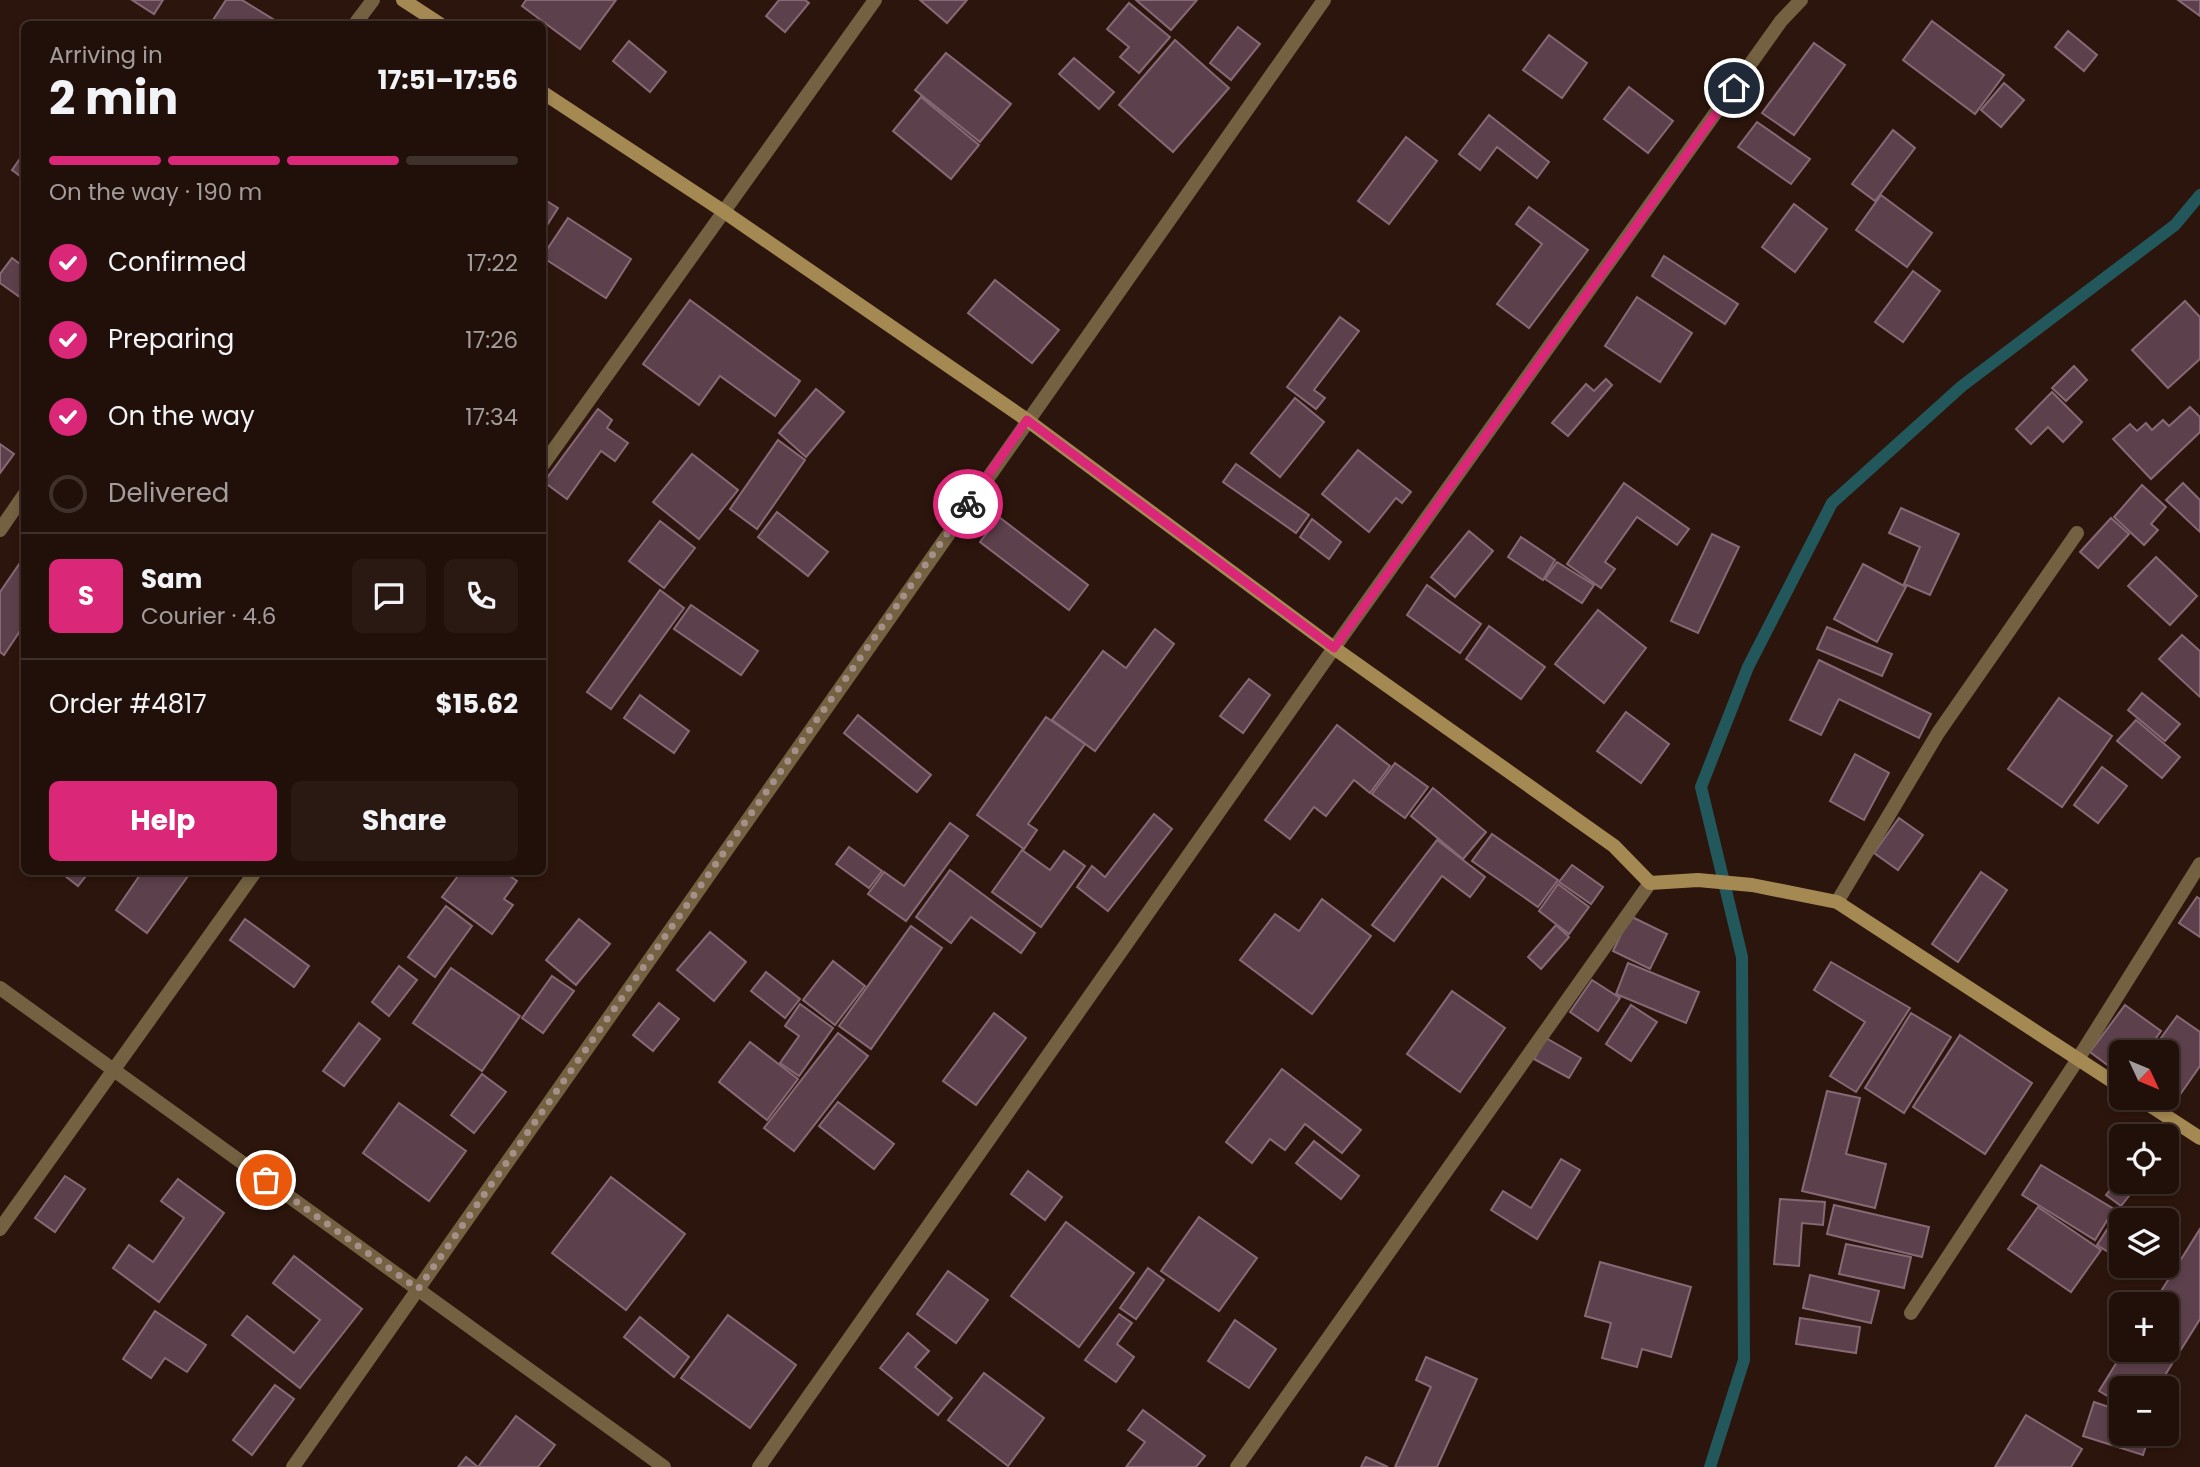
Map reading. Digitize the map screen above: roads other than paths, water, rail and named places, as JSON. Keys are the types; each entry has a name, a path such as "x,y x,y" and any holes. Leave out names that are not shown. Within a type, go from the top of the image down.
{"street":[{"path":"357,21 373,0"},
{"path":"403,0 435,21"},
{"path":"546,460 876,0"},
{"path":"293,1467 1324,0"},
{"path":"759,1467 1334,648 1782,21 1801,0"},
{"path":"546,95 723,211 1027,420 1334,648 1614,846 1650,883 1698,880 1752,885 1837,902 2109,1079"},
{"path":"0,530 21,499"},
{"path":"1837,902 1938,733 2077,533"},
{"path":"1911,1313 2078,1059 2200,864"},
{"path":"0,1229 253,875"},
{"path":"1237,1467 1650,883"},
{"path":"0,988 664,1467"},
{"path":"2157,1110 2200,1138"}],"waterway":[{"path":"1710,1467 1744,1360 1742,957 1701,787 1748,667 1832,503 1962,386 2175,225 2200,195"}]}
